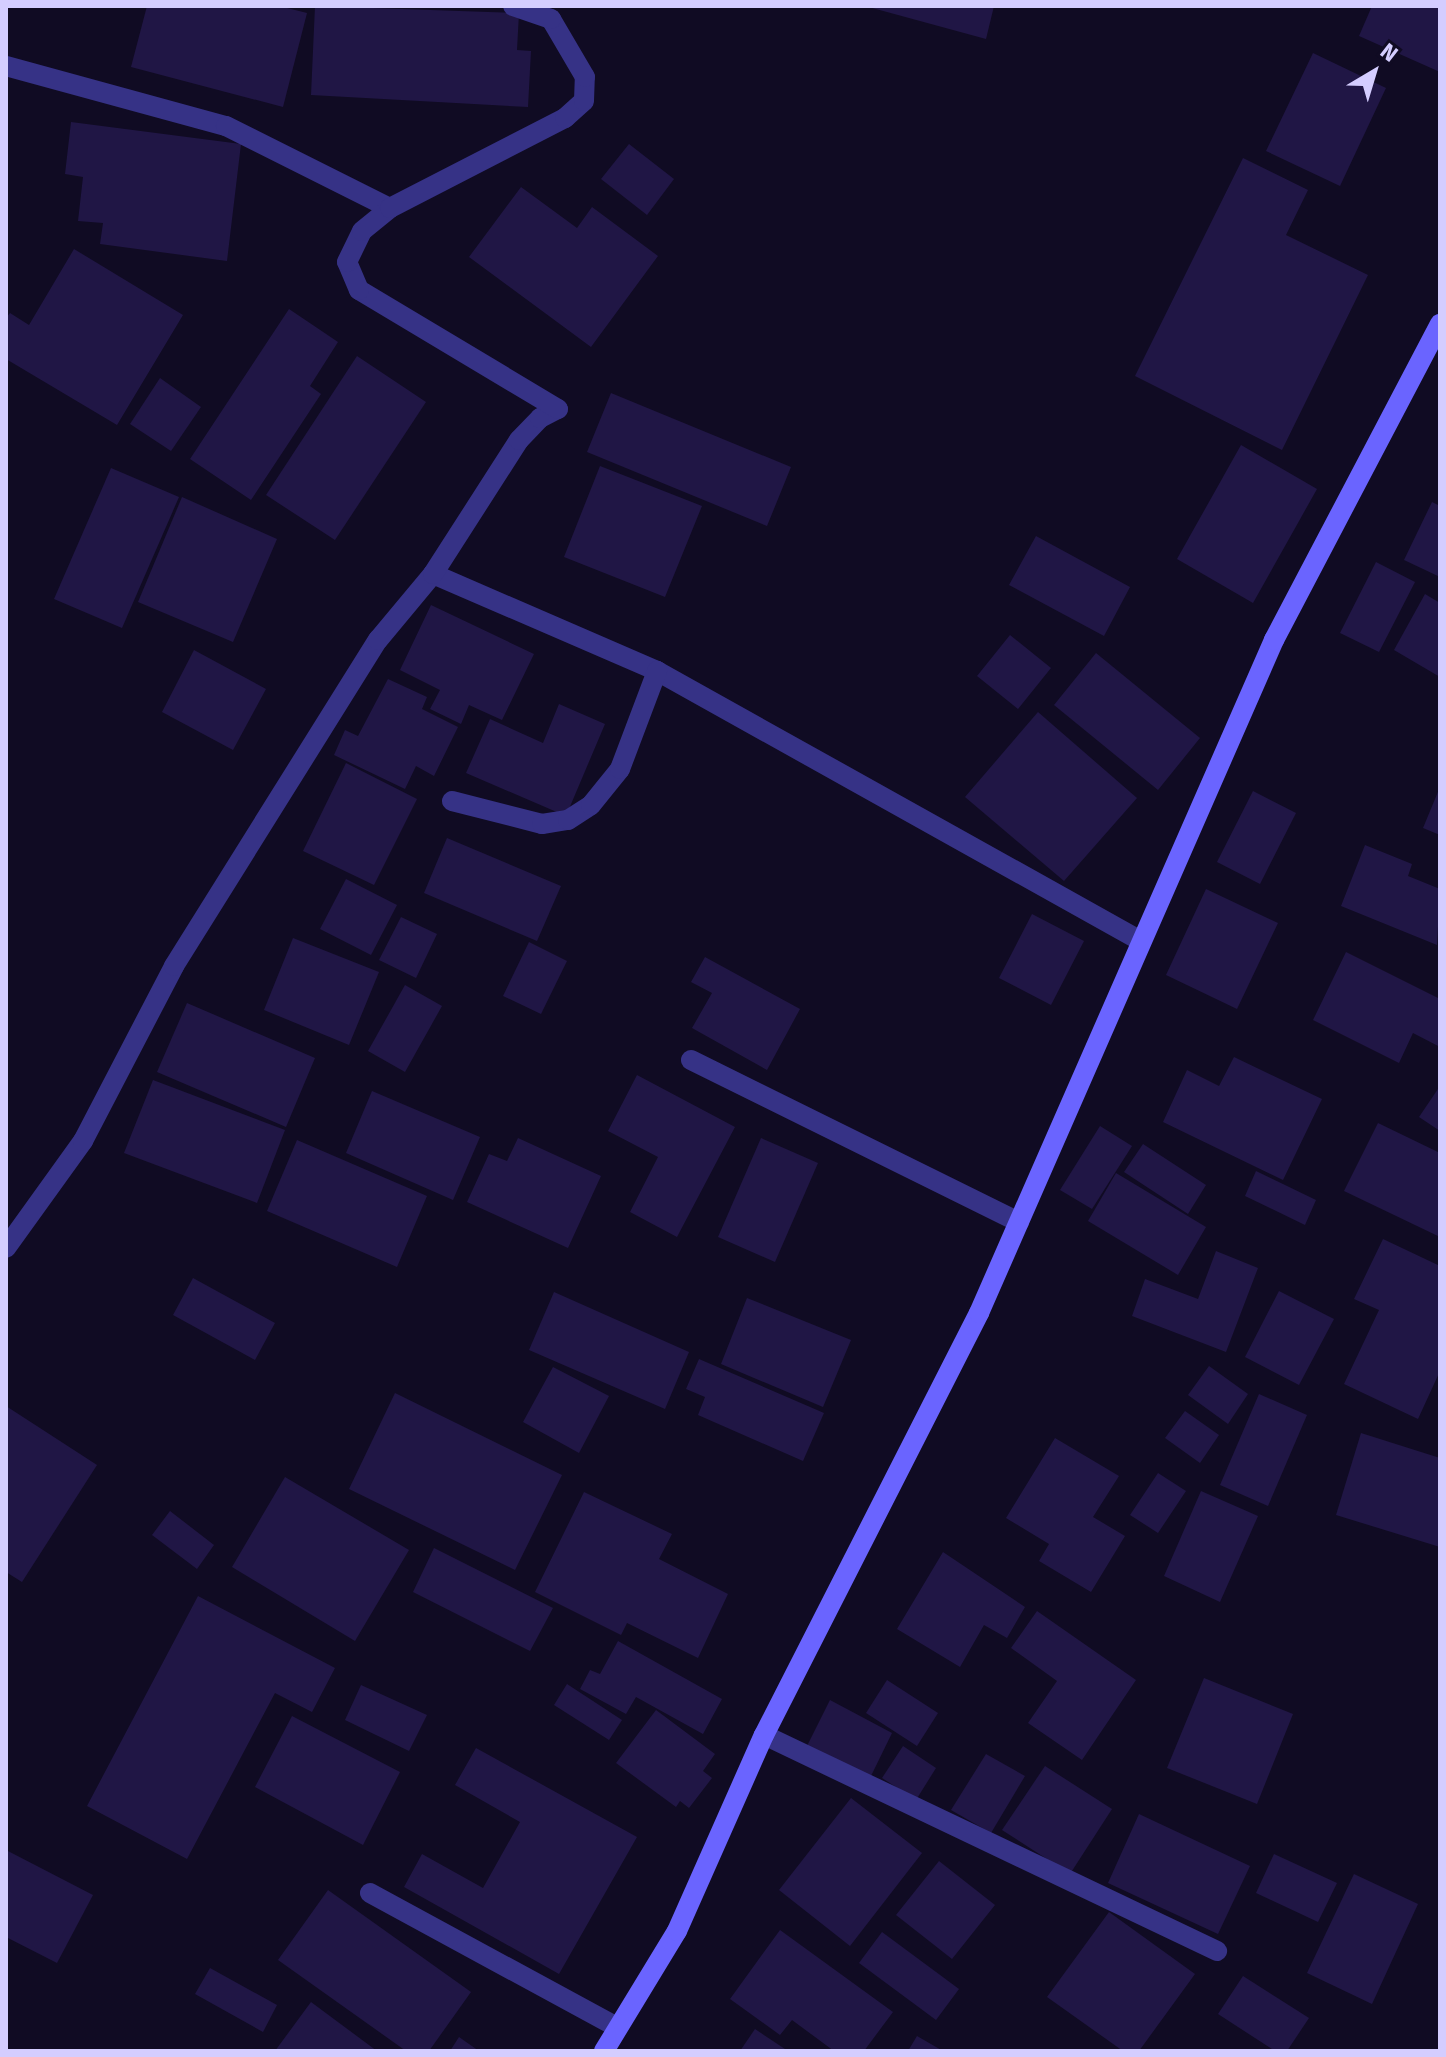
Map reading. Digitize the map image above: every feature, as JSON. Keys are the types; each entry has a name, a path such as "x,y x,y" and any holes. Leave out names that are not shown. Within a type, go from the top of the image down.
{"street":[{"path":"6,1248 83,1141 174,966 378,640 433,574 519,440 540,418 558,409 359,290 347,262 362,231 390,208 565,118 584,101 585,77 551,19 513,6"},
{"path":"6,66 226,126 390,208"},
{"path":"604,2051 677,1931 764,1735 979,1313 1274,640 1440,324"},
{"path":"433,574 657,671 1141,941"},
{"path":"452,801 542,824 580,813 620,769 657,671"},
{"path":"691,1060 1019,1222"},
{"path":"764,1735 1217,1951"},
{"path":"370,1893 617,2027"}],"building":[{"path":"147,6 279,6 307,13 283,107 131,67"},
{"path":"315,6 519,13 517,50 531,51 528,107 311,95"},
{"path":"865,6 994,6 986,39"},
{"path":"1372,6 1440,6 1440,72 1359,36"},
{"path":"1313,53 1386,88 1340,186 1266,151"},
{"path":"71,122 241,144 227,261 100,244 103,223 78,221 83,177 65,174"},
{"path":"629,144 674,179 647,215 601,179"},
{"path":"1243,158 1308,190 1286,235 1368,275 1282,450 1135,376"},
{"path":"521,187 577,228 592,207 658,256 591,347 469,257"},
{"path":"74,249 183,315 117,425 6,359 6,318 10,313 29,325"},
{"path":"289,309 338,342 310,386 321,394 251,500 190,459"},
{"path":"357,356 426,402 335,540 266,495"},
{"path":"160,378 201,407 171,451 130,424"},
{"path":"611,393 791,467 767,526 587,452"},
{"path":"1241,445 1317,489 1253,603 1177,559"},
{"path":"600,466 702,506 665,597 564,557"},
{"path":"111,468 179,497 122,628 54,599"},
{"path":"182,497 277,539 233,642 138,602"},
{"path":"1432,502 1440,506 1440,577 1404,560"},
{"path":"1036,536 1130,587 1104,636 1009,585"},
{"path":"1376,562 1415,582 1379,652 1340,633"},
{"path":"1425,594 1440,603 1440,677 1394,650"},
{"path":"431,605 534,654 502,720 469,705 461,724 430,709 440,690 400,670"},
{"path":"1010,635 1051,668 1018,709 977,676"},
{"path":"194,650 266,689 233,750 162,712"},
{"path":"1096,653 1200,738 1158,790 1054,705"},
{"path":"388,679 427,697 422,709 458,727 434,776 416,766 405,789 334,755 345,730 358,736"},
{"path":"559,704 605,724 566,816 466,773 490,719 543,743"},
{"path":"1038,712 1137,798 1064,881 965,797"},
{"path":"346,763 417,799 374,885 303,851"},
{"path":"1440,787 1440,835 1423,828"},
{"path":"1253,791 1296,813 1260,884 1217,862"},
{"path":"447,838 561,886 537,941 424,893"},
{"path":"1365,845 1412,864 1408,876 1440,889 1437,945 1341,906"},
{"path":"346,879 397,905 371,955 320,929"},
{"path":"1206,889 1278,923 1237,1009 1166,975"},
{"path":"1032,914 1084,941 1051,1005 999,978"},
{"path":"401,917 437,934 416,978 379,960"},
{"path":"293,938 379,972 349,1045 264,1010"},
{"path":"529,942 567,961 541,1014 503,996"},
{"path":"1346,952 1440,999 1440,1047 1413,1033 1399,1063 1313,1020"},
{"path":"705,957 800,1009 767,1070 692,1028 712,993 691,982"},
{"path":"405,985 442,1006 405,1072 368,1051"},
{"path":"187,1003 315,1058 286,1127 157,1072"},
{"path":"1234,1057 1322,1099 1283,1180 1163,1122 1187,1070 1219,1086"},
{"path":"637,1075 735,1127 677,1237 630,1212 658,1157 608,1131"},
{"path":"153,1080 285,1130 257,1203 124,1153"},
{"path":"1440,1086 1440,1131 1419,1117"},
{"path":"372,1091 480,1137 453,1200 346,1153"},
{"path":"1378,1123 1440,1153 1440,1237 1344,1191"},
{"path":"1100,1126 1132,1146 1092,1209 1060,1190"},
{"path":"518,1138 601,1176 568,1248 467,1202 489,1154 507,1161"},
{"path":"761,1138 818,1163 775,1262 718,1237"},
{"path":"297,1140 427,1196 397,1267 267,1211"},
{"path":"1143,1144 1206,1185 1188,1214 1124,1172"},
{"path":"1256,1171 1316,1200 1305,1225 1245,1196"},
{"path":"1116,1173 1206,1227 1178,1275 1088,1221"},
{"path":"1383,1239 1440,1266 1440,1371 1418,1419 1344,1384 1379,1310 1354,1299"},
{"path":"1216,1251 1258,1268 1226,1352 1132,1316 1145,1279 1198,1299"},
{"path":"193,1278 275,1323 255,1360 173,1315"},
{"path":"1279,1291 1334,1319 1299,1385 1245,1357"},
{"path":"554,1292 689,1352 665,1409 529,1350"},
{"path":"747,1298 851,1340 823,1407 721,1364"},
{"path":"699,1359 824,1413 803,1461 698,1415 705,1397 686,1389"},
{"path":"1209,1366 1248,1394 1228,1424 1188,1395"},
{"path":"553,1367 609,1396 579,1453 523,1422"},
{"path":"395,1393 562,1475 515,1570 349,1489"},
{"path":"1259,1394 1307,1415 1268,1506 1220,1485"},
{"path":"6,1406 97,1465 22,1582 6,1572"},
{"path":"1185,1411 1219,1435 1200,1463 1165,1438"},
{"path":"1361,1433 1440,1458 1440,1547 1336,1515"},
{"path":"1055,1438 1119,1476 1093,1517 1125,1536 1091,1592 1039,1561 1049,1544 1006,1518"},
{"path":"1158,1473 1186,1491 1158,1533 1130,1515"},
{"path":"285,1477 409,1550 355,1641 232,1567"},
{"path":"1201,1491 1258,1516 1220,1602 1164,1576"},
{"path":"584,1492 672,1534 659,1559 728,1594 698,1658 627,1623 621,1635 535,1592"},
{"path":"170,1511 214,1545 197,1569 152,1535"},
{"path":"434,1548 553,1608 530,1651 413,1592"},
{"path":"943,1552 1025,1607 1007,1638 984,1625 960,1667 897,1629"},
{"path":"198,1596 335,1668 312,1712 275,1693 187,1859 87,1806"},
{"path":"1037,1611 1136,1680 1082,1760 1028,1723 1057,1681 1011,1648"},
{"path":"618,1641 722,1699 703,1734 636,1697 626,1714 580,1689 590,1670 600,1674"},
{"path":"1204,1678 1293,1714 1257,1804 1167,1768"},
{"path":"887,1680 938,1713 917,1746 866,1713"},
{"path":"567,1684 622,1720 609,1740 554,1705"},
{"path":"361,1685 427,1715 409,1751 345,1720"},
{"path":"830,1700 892,1733 870,1778 807,1746"},
{"path":"656,1710 715,1754 703,1771 712,1778 689,1808 680,1801 676,1807 616,1763"},
{"path":"292,1716 400,1772 363,1845 255,1787"},
{"path":"903,1746 936,1768 916,1800 882,1778"},
{"path":"476,1748 637,1837 559,1974 404,1887 422,1854 483,1888 520,1822 455,1785"},
{"path":"986,1754 1025,1776 991,1833 951,1810"},
{"path":"1045,1766 1112,1809 1070,1874 1002,1830"},
{"path":"851,1798 922,1853 850,1946 779,1890"},
{"path":"1139,1814 1250,1866 1218,1934 1108,1883"},
{"path":"6,1850 93,1895 57,1963 6,1937"},
{"path":"1274,1854 1337,1883 1318,1922 1256,1893"},
{"path":"939,1861 995,1905 952,1959 896,1915"},
{"path":"1354,1874 1418,1904 1372,2004 1307,1973"},
{"path":"328,1890 471,1992 429,2051 406,2051 278,1960"},
{"path":"1109,1912 1195,1974 1139,2051 1123,2051 1047,1997"},
{"path":"780,1930 893,2012 864,2051 834,2051 792,2020 780,2035 730,1999"},
{"path":"882,1932 959,1989 936,2020 859,1963"},
{"path":"210,1968 277,2005 263,2032 195,1994"},
{"path":"1243,1976 1309,2018 1287,2051 1275,2051 1218,2014"},
{"path":"311,2002 377,2051 275,2051"},
{"path":"755,2029 788,2051 740,2051"},
{"path":"917,2036 943,2051 908,2051"},
{"path":"459,2037 479,2051 450,2051"}]}
